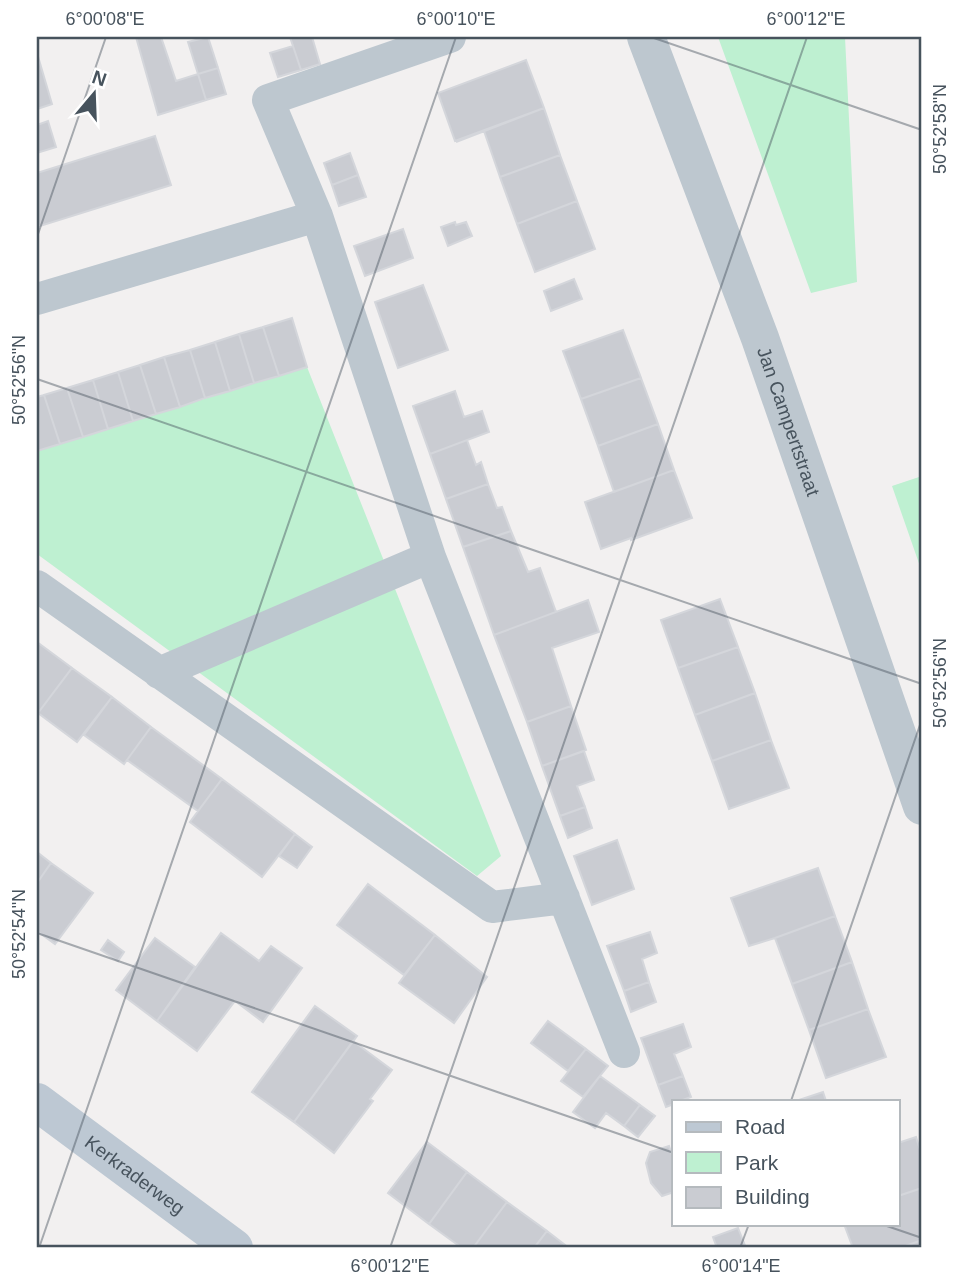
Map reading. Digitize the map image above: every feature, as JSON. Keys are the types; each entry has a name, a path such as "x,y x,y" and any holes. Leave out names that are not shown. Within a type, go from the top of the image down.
{"street":[{"name":"Jan Campertstraat","path":"646,37 760,338 922,806"},
{"name":"Kerkraderweg","path":"37,1102 234,1248"}],"lane":[{"path":"450,37 268,100 317,216 430,557 624,1052"},
{"path":"37,299 317,216"},
{"path":"159,673 430,557"},
{"path":"37,586 492,907 564,898"}],"green space":[{"path":"718,37 845,37 857,282 811,293"},
{"path":"307,367 501,856 477,876 37,554 37,451"},
{"path":"922,476 922,572 892,486"}],"building":[{"path":"136,37 161,37 176,81 198,74 206,100 158,115"},
{"path":"208,37 218,68 198,74 188,42"},
{"path":"290,37 312,37 320,64 301,70"},
{"path":"293,46 301,70 278,77 270,53"},
{"path":"37,53 52,104 37,109"},
{"path":"526,60 544,108 455,141 438,93"},
{"path":"218,68 226,94 206,100 198,74"},
{"path":"544,108 560,155 500,177 484,131"},
{"path":"48,121 56,147 37,153 37,125"},
{"path":"155,136 171,185 37,227 37,173"},
{"path":"350,153 358,175 332,185 324,163"},
{"path":"560,155 577,201 517,224 500,177"},
{"path":"358,175 366,197 339,206 332,185"},
{"path":"577,201 595,249 535,272 517,224"},
{"path":"455,222 456,225 466,222 472,236 448,246 441,227"},
{"path":"403,229 413,258 365,276 354,246"},
{"path":"574,279 582,299 551,311 544,291"},
{"path":"423,285 448,350 398,368 375,302"},
{"path":"292,318 307,367 279,376 263,327"},
{"path":"263,327 279,376 254,383 239,334"},
{"path":"623,330 641,378 581,399 563,351"},
{"path":"239,334 254,383 230,391 215,342"},
{"path":"215,342 230,391 205,398 190,350"},
{"path":"190,350 205,398 180,407 164,357"},
{"path":"164,357 180,407 156,414 140,365"},
{"path":"140,365 156,414 133,421 118,372"},
{"path":"118,372 133,421 108,429 93,380"},
{"path":"641,378 658,424 598,446 581,399"},
{"path":"93,380 108,429 83,437 67,388"},
{"path":"67,388 83,437 60,444 44,395"},
{"path":"455,391 464,417 482,411 489,432 430,454 413,406"},
{"path":"44,395 60,444 37,451 37,397"},
{"path":"658,424 674,470 614,492 598,446"},
{"path":"467,440 476,465 481,462 488,484 446,499 430,454"},
{"path":"674,470 692,518 601,549 585,502"},
{"path":"488,484 497,508 502,507 511,531 463,547 446,499"},
{"path":"511,531 528,572 540,568 556,612 494,635 463,547"},
{"path":"720,599 738,647 678,668 661,620"},
{"path":"588,600 599,632 552,648 571,706 527,722 494,635"},
{"path":"37,642 72,668 38,713 37,712"},
{"path":"738,647 755,693 695,715 678,668"},
{"path":"72,668 112,697 77,742 38,713"},
{"path":"755,693 771,740 712,761 695,715"},
{"path":"112,697 151,727 124,764 84,735"},
{"path":"571,706 586,750 542,766 527,722"},
{"path":"151,727 222,779 198,811 127,760"},
{"path":"771,740 789,788 729,809 712,761"},
{"path":"584,751 594,780 577,786 585,807 560,816 542,766"},
{"path":"222,779 295,834 262,877 190,822"},
{"path":"585,807 592,828 568,838 560,816"},
{"path":"295,834 312,847 297,868 279,856"},
{"path":"617,840 634,889 592,905 574,856"},
{"path":"37,852 51,863 37,883"},
{"path":"51,863 93,893 55,944 37,931 37,883"},
{"path":"818,868 835,916 749,946 731,898"},
{"path":"368,884 435,935 404,975 337,925"},
{"path":"835,916 852,962 792,984 775,938"},
{"path":"650,932 657,953 642,959 649,982 624,991 607,946"},
{"path":"221,933 259,961 271,946 302,968 263,1022 235,1001 197,1051 157,1021"},
{"path":"435,935 487,977 454,1023 399,983"},
{"path":"155,938 195,967 157,1021 116,990"},
{"path":"108,940 124,952 118,961 101,950"},
{"path":"852,962 868,1009 809,1030 792,984"},
{"path":"649,982 656,1002 631,1012 624,991"},
{"path":"315,1006 357,1036 294,1122 252,1092"},
{"path":"868,1009 886,1057 826,1078 809,1030"},
{"path":"548,1021 586,1049 568,1071 531,1043"},
{"path":"683,1024 691,1047 674,1054 683,1076 658,1085 641,1038"},
{"path":"353,1041 392,1070 370,1099 373,1101 334,1153 294,1122"},
{"path":"586,1049 608,1066 583,1097 561,1081"},
{"path":"600,1076 640,1105 624,1126 606,1113 595,1128 573,1112"},
{"path":"683,1076 691,1097 672,1100 672,1105 666,1107 658,1085"},
{"path":"823,1092 826,1100 799,1100"},
{"path":"640,1105 655,1116 638,1137 624,1126"},
{"path":"916,1137 922,1156 922,1188 900,1195 900,1142"},
{"path":"427,1142 467,1172 429,1224 388,1193"},
{"path":"669,1146 672,1155 672,1193 662,1196 651,1183 646,1163 650,1152"},
{"path":"467,1172 507,1202 473,1248 462,1248 429,1224"},
{"path":"922,1188 922,1240 900,1248 853,1248 845,1226 900,1226 900,1195"},
{"path":"507,1202 547,1231 534,1248 473,1248"},
{"path":"738,1228 746,1248 717,1248 713,1237"},
{"path":"547,1231 569,1248 534,1248"},
{"path":"922,1240 922,1248 900,1248"}]}
